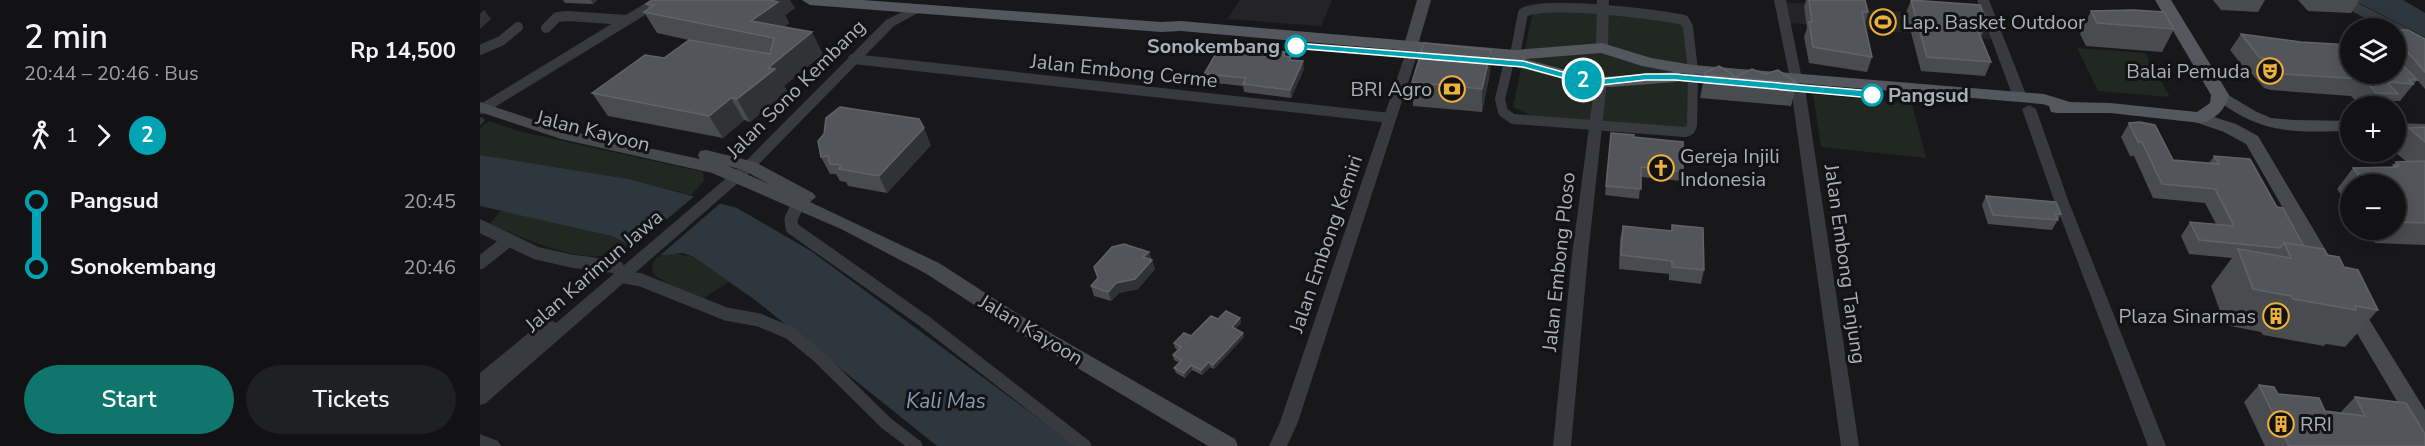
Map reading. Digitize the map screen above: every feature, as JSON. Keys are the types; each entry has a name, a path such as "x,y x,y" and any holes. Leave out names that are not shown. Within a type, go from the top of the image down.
{"main road":[{"path":"810,0 960,14 971,12 1161,27 1177,32 1270,44 1411,50 1512,58 1602,48 1693,74 2025,103 2048,110 2069,107 2201,118 2230,128 2252,140 2425,429"},
{"path":"854,0 964,8 971,12"},
{"path":"1411,50 1424,0"},
{"path":"2163,0 2220,95 2249,115 2278,124 2340,126"},
{"path":"1512,58 1581,80 1601,82 1693,74"},
{"path":"2201,118 2218,105 2220,95"},
{"name":"Jalan Kayoon","path":"483,107 561,134 706,166 738,170 805,195 820,205 834,219"},
{"path":"2252,140 2261,130 2278,124"},
{"path":"2406,128 2425,129"},
{"name":"Jalan Kayoon","path":"738,170 798,204 834,219 932,268 1014,321 1227,446"}],"street":[{"path":"483,107 660,0"},
{"name":"Jalan Embong Tanjung","path":"1780,0 1797,84 1850,446"},
{"path":"1983,0 2157,446"},
{"path":"2341,0 2425,43"},
{"path":"1602,5 1602,48"},
{"path":"1602,5 1684,20 1688,27 1693,74 1690,130 1685,132 1513,119 1506,116 1500,99 1525,10 1543,6 1588,9 1602,5"},
{"name":"Jalan Sono Kembang","path":"738,170 880,22 885,8"},
{"name":"Jalan Sono Kembang","path":"738,170 890,23 914,10"},
{"path":"546,28 558,18 567,16 627,20"},
{"path":"480,50 494,45 518,27"},
{"name":"Jalan Embong Kemiri","path":"1278,446 1289,422 1411,50"},
{"name":"Jalan Embong Cerme","path":"854,59 1390,118"},
{"name":"Jalan Embong Ploso","path":"1562,446 1580,255 1601,82"},
{"name":"Jalan Karimun Jawa","path":"480,398 638,255 738,170"},
{"path":"798,204 791,217 792,228 964,351 1052,424 1085,446"},
{"path":"480,226 494,230 508,240 540,255 619,272 726,315 759,320 790,333 819,357 886,423 916,446"},
{"path":"480,263 508,240"},
{"name":"Jalan Karimun Jawa","path":"480,383 619,272"},
{"path":"480,442 492,446"}],"shaded area":[{"path":"1240,0 1332,0 1321,26 1227,19"},
{"path":"1784,2 1988,19 1997,40 1788,23"},
{"path":"1533,11 1676,18 1686,27 1691,124 1680,130 1530,115 1513,107"},
{"name":"Lap. Basket Outdoor","path":"1864,17 1899,19 1902,29 1866,26"},
{"path":"2077,48 2145,53 2170,97 2098,91"},
{"path":"1813,94 1912,104 1926,158 1821,147"},
{"path":"489,121 518,131 703,172 704,181 691,195 629,179 480,155 480,128"},
{"path":"501,210 611,236 631,245 616,253 599,256 561,251 490,224"},
{"path":"672,253 694,257 730,281 700,301 655,276 652,266 655,259"}],"water":[{"path":"2353,0 2403,0 2425,13 2425,37 2406,27 2406,18 2388,18"},
{"name":"Kali Mas","path":"480,155 629,179 737,208 811,251 1076,446 937,446 755,300 694,257 683,253 656,256 637,252 631,245 611,236 480,206"}],"pier":[{"path":"697,194 723,201 657,258 633,252 631,249"}],"building":[{"path":"652,0 770,0 778,2 751,21 812,32 768,68 775,69 737,99 731,98 709,116 592,93 645,55 664,58 689,40 770,54 774,38 644,12 654,5 646,4"},
{"path":"1809,0 1865,0 1868,12 1862,12 1872,57 1813,47 1809,22 1812,22"},
{"path":"1911,0 1980,5 1987,22 1974,21 1991,62 1927,57"},
{"path":"2091,11 2164,12 2174,29 2097,23"},
{"path":"2406,30 2425,39 2425,72 2406,50"},
{"path":"2241,34 2340,44 2340,78 2282,74 2260,58"},
{"path":"1424,43 1491,50 1482,89 1412,82"},
{"path":"1218,50 1262,55 1270,51 1285,52 1284,56 1291,57 1289,60 1303,61 1290,90 1243,84 1246,78 1204,74"},
{"path":"1719,66 1736,77 1752,69 1765,74 1778,70 1797,83 1705,75"},
{"path":"2406,68 2417,80 2409,80 2413,84 2406,83"},
{"path":"2368,84 2389,84 2398,94 2376,93"},
{"path":"840,107 919,119 924,128 879,176 839,169 841,165 830,164 828,156 821,157 818,141 824,134 826,118"},
{"path":"2140,122 2155,125 2173,160 2219,164 2214,156 2250,159 2277,207 2283,208 2304,246 2284,243 2280,248 2199,240 2190,222 2234,226 2215,189 2162,184 2142,142 2138,142 2129,123"},
{"path":"2425,127 2425,142 2409,128"},
{"path":"1611,133 1683,142 1683,172 1641,167 1641,189 1606,186"},
{"path":"2425,161 2425,223 2406,222 2406,174 2358,174 2353,168 2396,167 2394,165 2399,166 2396,162"},
{"path":"1986,196 2056,202 2061,214 2055,214 2058,220 1993,215"},
{"path":"1672,225 1703,228 1704,270 1672,267 1672,261 1621,255 1623,226 1672,231"},
{"path":"2284,243 2324,249 2327,255 2339,257 2344,267 2358,270 2378,310 2355,306 2356,310 2293,299 2291,296 2253,289 2238,249 2291,258"},
{"path":"1124,244 1149,252 1143,257 1152,260 1135,279 1116,283 1108,292 1091,286 1098,278 1094,267 1112,247"},
{"path":"1226,311 1240,318 1232,327 1243,333 1213,365 1209,362 1201,370 1191,365 1184,373 1174,368 1182,360 1173,355 1181,347 1174,343 1184,333 1191,336 1211,316 1218,319"},
{"path":"2259,385 2274,387 2278,394 2319,398 2325,411 2365,416 2355,397 2406,403 2425,434 2425,446 2289,446"}],"bus line":[{"name":"2","path":"1296,46 1523,64 1581,80 1601,82 1660,76 1872,95"}],"place":[{"name":"Lap. Basket Outdoor","path":"1883,22"},
{"name":"Sonokembang","path":"1296,46"},
{"name":"Balai Pemuda","path":"2270,71"},
{"name":"BRI Agro","path":"1452,89"},
{"name":"Pangsud","path":"1872,95"},
{"name":"Gereja Injili Indonesia","path":"1661,168"},
{"name":"Plaza Sinarmas","path":"2276,316"},
{"name":"RRI","path":"2281,424"}]}
